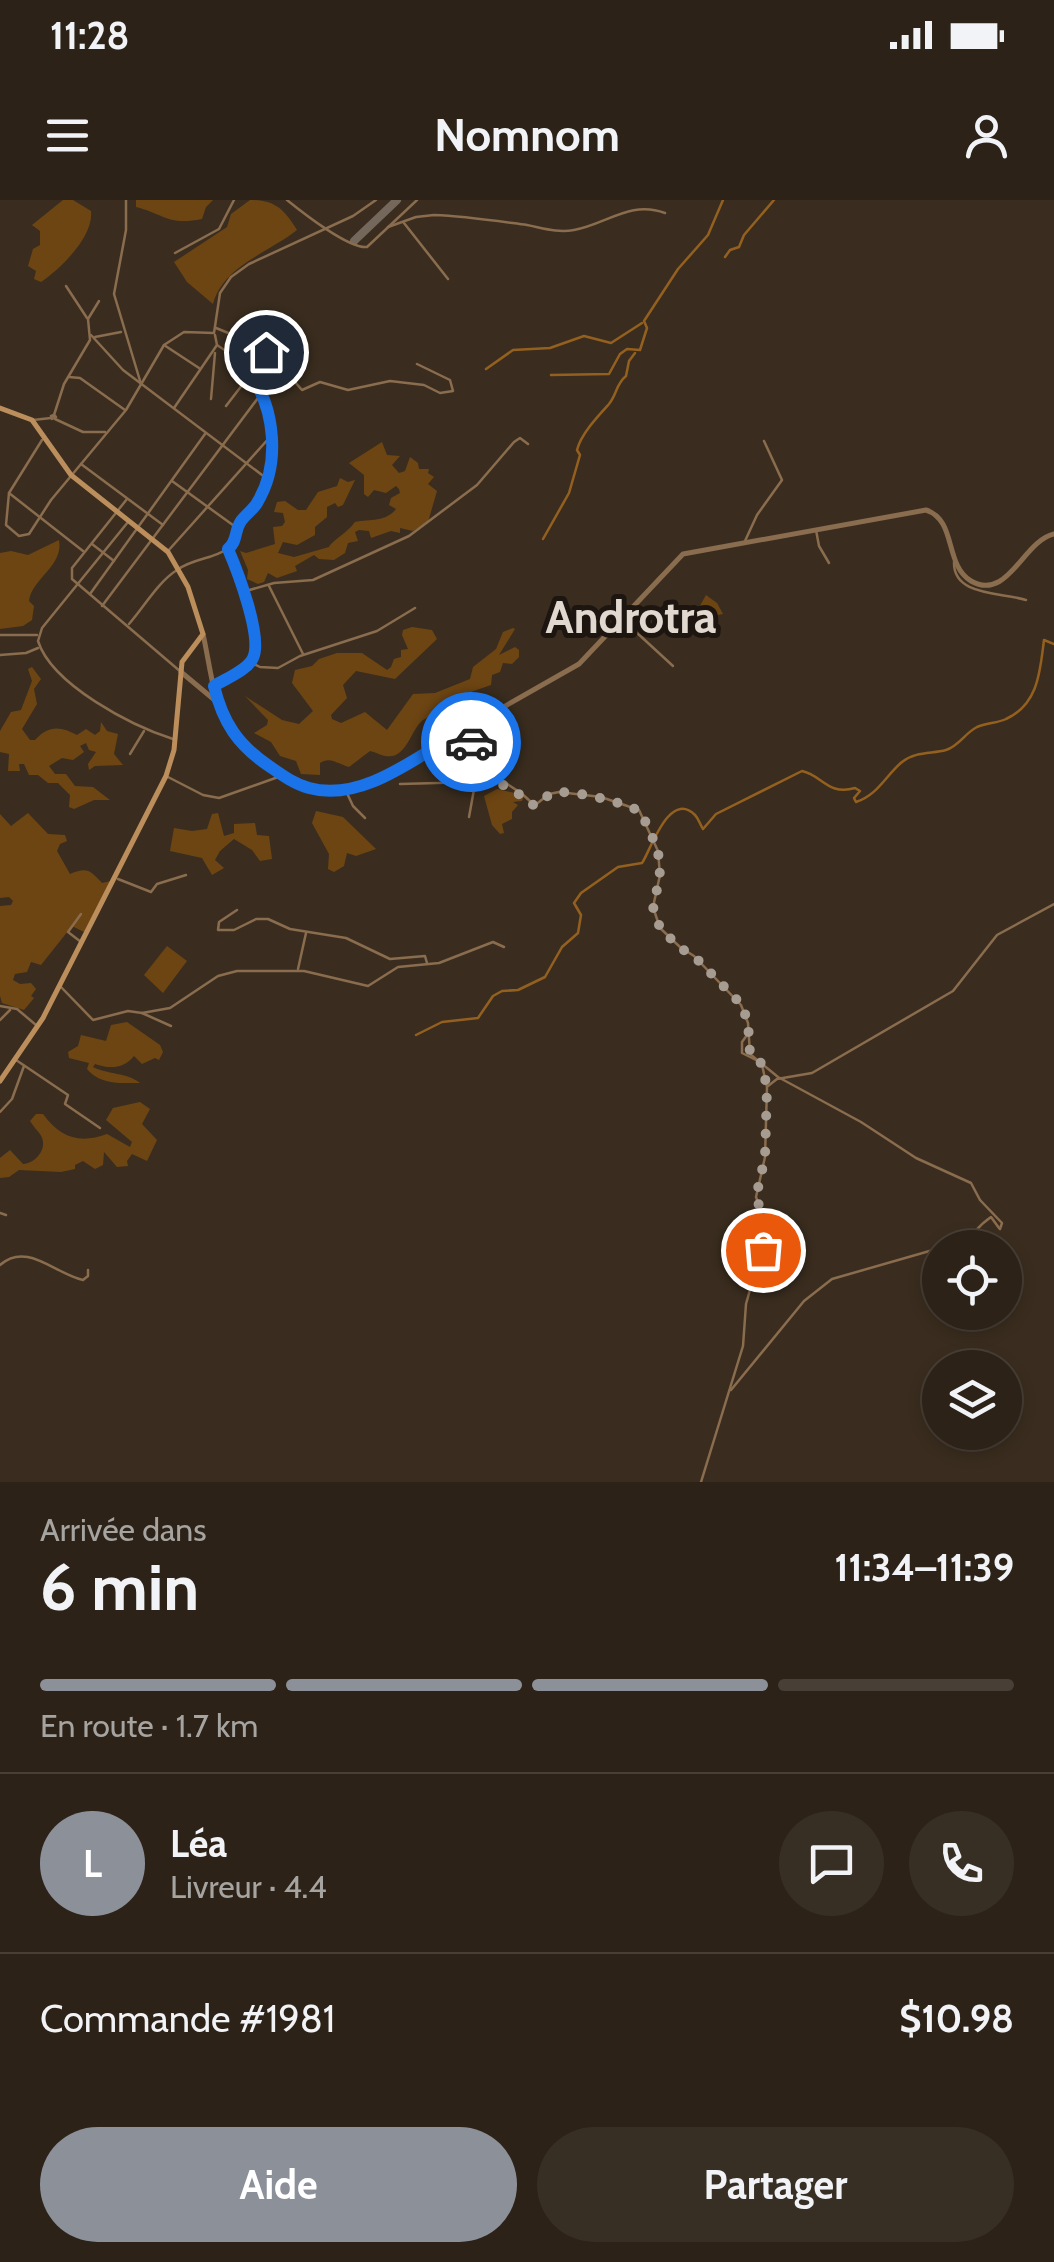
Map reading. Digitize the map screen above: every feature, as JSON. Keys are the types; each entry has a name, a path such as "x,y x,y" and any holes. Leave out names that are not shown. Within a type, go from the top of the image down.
{"main road":[{"path":"0,408 32,420 71,475 168,552 192,597 203,634 182,662 175,739 166,776 60,986 0,1081"}],"street":[{"path":"126,200 126,230 114,281 116,305 141,385"},
{"path":"175,253 218,230 234,200"},
{"path":"287,200 359,248 367,247 417,200"},
{"path":"212,398 220,292 231,277 249,264 354,216 376,200"},
{"path":"632,202 665,213"},
{"path":"388,227 416,216 444,215 570,231 596,223 615,207"},
{"path":"403,222 448,279"},
{"path":"66,286 88,319"},
{"path":"99,300 88,319 92,336 141,385 266,478"},
{"path":"46,421 9,492 6,525 11,532 24,536 126,410 164,345 184,332 215,331 266,352 301,390 320,382 348,390 390,381 424,385 440,393 453,392 450,380 417,364"},
{"path":"92,336 124,332"},
{"path":"226,406 285,333 300,340"},
{"path":"32,420 53,417 67,377 92,336"},
{"path":"164,345 200,369"},
{"path":"127,626 178,568 228,549 236,542 237,528 260,498 272,450 272,424 250,373 217,345"},
{"path":"173,409 215,352"},
{"path":"67,377 80,378 126,410"},
{"path":"102,606 261,394"},
{"path":"53,417 78,431 105,432"},
{"path":"90,595 206,433"},
{"path":"168,552 271,436"},
{"path":"246,591 274,583 314,580 410,536 477,485 514,442 520,438 528,444"},
{"path":"744,542 757,515 782,480 764,441"},
{"path":"80,464 163,525"},
{"path":"172,480 237,528"},
{"path":"9,492 84,552"},
{"path":"127,498 70,573 77,584 218,704"},
{"path":"203,634 218,704 230,732 241,745 283,775 318,790 346,789 365,786 579,664 683,554 926,510 940,519 958,570 978,584 1000,582 1041,538 1054,534"},
{"path":"128,521 39,635 40,647 94,702 144,730 175,739"},
{"path":"0,526 6,525"},
{"path":"816,529 819,546 829,563"},
{"path":"91,544 114,562"},
{"path":"214,684 250,662 254,644 246,591 228,549"},
{"path":"954,560 960,583 1026,600"},
{"path":"269,586 303,655"},
{"path":"250,662 278,668 303,655 378,632 414,608"},
{"path":"622,618 672,666"},
{"path":"0,635 39,635"},
{"path":"196,643 206,646"},
{"path":"0,655 26,653 40,647"},
{"path":"130,754 144,730"},
{"path":"463,730 487,767 510,789 526,795 534,806 549,794 559,792 601,797 639,810 658,850 660,876 653,907 660,928 742,1005 748,1033 742,1042 742,1053 934,1169 971,1184 1002,1223 1000,1229 990,1217 978,1230"},
{"path":"469,817 475,782 487,767"},
{"path":"166,776 203,796 219,798 283,775"},
{"path":"400,784 475,782"},
{"path":"346,789 365,818"},
{"path":"116,878 151,892 157,884 186,875"},
{"path":"767,1088 772,1082 812,1073 953,991 997,935 1054,904"},
{"path":"237,910 219,922 218,930 234,930 256,918 346,938 390,959 426,956 427,964"},
{"path":"82,914 68,935 82,943"},
{"path":"298,971 306,931"},
{"path":"60,986 92,1020 101,1020 121,1012 170,1008 230,972 298,971 368,986 398,967 442,962 493,942 504,947"},
{"path":"0,1006 18,1010 37,1026"},
{"path":"0,1020 12,1009"},
{"path":"142,1013 172,1026"},
{"path":"15,1059 68,1095 65,1104 100,1128"},
{"path":"700,1482 744,1340 746,1304 765,1237 765,1222 756,1197 765,1157 767,1088 762,1064"},
{"path":"0,1112 12,1100 25,1065"},
{"path":"0,1214 6,1216"},
{"path":"729,1392 804,1301 832,1279 922,1253"},
{"path":"0,1265 22,1254 74,1278 86,1279 88,1270"}],"shaded area":[{"path":"63,200 73,200 91,211 90,221 74,252 41,282 34,279 36,271 28,266 33,249 40,245 40,231 32,225"},
{"path":"136,200 213,200 202,219 181,221 136,207"},
{"path":"250,200 278,207 297,230 236,270 218,291 213,304 187,282 174,262 227,227 231,214"},
{"path":"382,442 387,455 400,456 392,465 399,473 405,471 410,457 419,469 429,469 434,477 428,484 437,491 428,522 413,531 400,528 400,533 391,531 371,538 369,531 359,530 355,532 358,541 348,543 345,553 334,560 314,555 295,566 297,571 277,578 268,573 264,582 258,584 247,579 248,570 240,551 246,553 275,544 273,527 285,522 283,513 274,512 277,502 285,501 298,510 306,510 318,492 337,486 340,478 355,480 343,505 327,507 327,517 315,527 315,535 297,545 283,542 278,553 294,557 329,547 355,522 383,518 396,509 389,505 391,498 400,493 396,486 386,493 374,490 368,497 364,494 364,475 349,463"},
{"path":"59,540 57,557 31,593 32,620 23,626 0,629 0,553 28,555"},
{"path":"706,595 723,614 706,629 695,629 692,620"},
{"path":"513,628 499,655 515,647 519,657 512,664 503,663 500,672 492,675 491,685 471,692 462,712 423,720 403,749 392,756 370,751 349,767 327,760 320,763 320,775 301,774 296,761 280,756 271,742 254,733 268,720 245,696 282,720 299,724 313,711 292,683 295,670 337,653 362,653 387,670 394,659 401,657 401,650 408,649 402,635 403,630 432,630 437,639 395,679 356,671 343,685 347,698 331,715 332,719 341,723 365,712 387,730 413,694 435,693 470,679 473,667 496,649 503,632"},
{"path":"32,667 41,679 34,689 37,704 22,729 30,740 56,728 77,735 86,729 95,735 101,722 107,731 118,734 114,754 123,765 95,766 89,770 88,764 96,752 89,750 86,743 80,746 84,752 73,760 62,758 49,766 55,774 66,774 75,786 93,787 110,800 94,800 74,809 69,807 70,795 58,783 29,775 24,764 19,764 20,771 8,771 9,754 0,752 0,731 11,712 21,710 32,681 28,669"},
{"path":"497,789 524,795 522,801 513,802 518,805 512,819 502,824 504,833 500,834 492,825 484,796"},
{"path":"316,811 343,817 376,849 356,856 347,853 344,866 334,872 328,869 329,854 312,823"},
{"path":"28,813 48,834 65,835 67,841 57,851 70,874 84,870 102,883 111,881 84,932 72,926 41,965 31,962 27,972 15,974 13,980 31,983 36,989 24,1010 2,1003 0,996 0,906 11,905 13,901 0,898 0,814 11,826"},
{"path":"218,813 224,836 234,833 234,824 255,823 257,835 269,836 272,859 260,861 252,850 234,839 215,860 224,868 212,875 202,858 170,851 174,828 207,829 212,814"},
{"path":"167,946 187,961 163,993 144,975"},
{"path":"127,1022 160,1045 163,1052 159,1060 142,1064 134,1056 121,1066 93,1067 140,1083 104,1080 87,1069 89,1063 69,1058 68,1052 78,1046 81,1035 106,1041 111,1025"},
{"path":"140,1102 150,1109 142,1124 157,1140 147,1161 132,1154 128,1166 117,1167 104,1152 103,1165 95,1169 83,1161 75,1169 61,1172 19,1170 0,1178 0,1158 10,1150 23,1164 40,1154 42,1139 30,1121 36,1114 43,1114 56,1129 71,1137 107,1134 130,1147 132,1142 106,1120 113,1108"}],"waterway":[{"path":"551,375 609,374 620,354 627,349 640,350 647,328 644,321 678,269 708,235 723,200"},
{"path":"725,257 739,247 744,235 774,200"},
{"path":"486,369 513,350 550,348 584,336 611,343 642,323"},
{"path":"543,539 569,493 580,455 579,444 612,400 635,353"},
{"path":"416,1035 442,1022 478,1018 493,996 545,977 562,947 578,933 581,915 574,903 581,893 618,867 642,863 662,825 677,810 686,809 695,815 703,829 716,814 802,771 838,789 855,788 860,791 854,798 856,802 864,799 907,758 951,748 977,727 1017,713 1036,685 1044,640 1054,644"}],"taxiway":[{"path":"354,241 397,200"}],"way so far":[{"path":"471,742 498,780 526,795 534,806 549,794 559,792 601,797 641,812 658,850 660,876 653,907 660,928 742,1005 747,1016 750,1054 762,1064 767,1088 765,1157 756,1197 765,1222 763,1250"}],"district":[{"name":"Androtra","path":"631,617"}],"route":[{"path":"266,352 250,373 272,424 271,459 260,498 240,522 236,542 228,549 246,591 255,652 248,665 214,686 230,732 256,758 295,783 318,790 365,786 463,730 471,742"}]}
